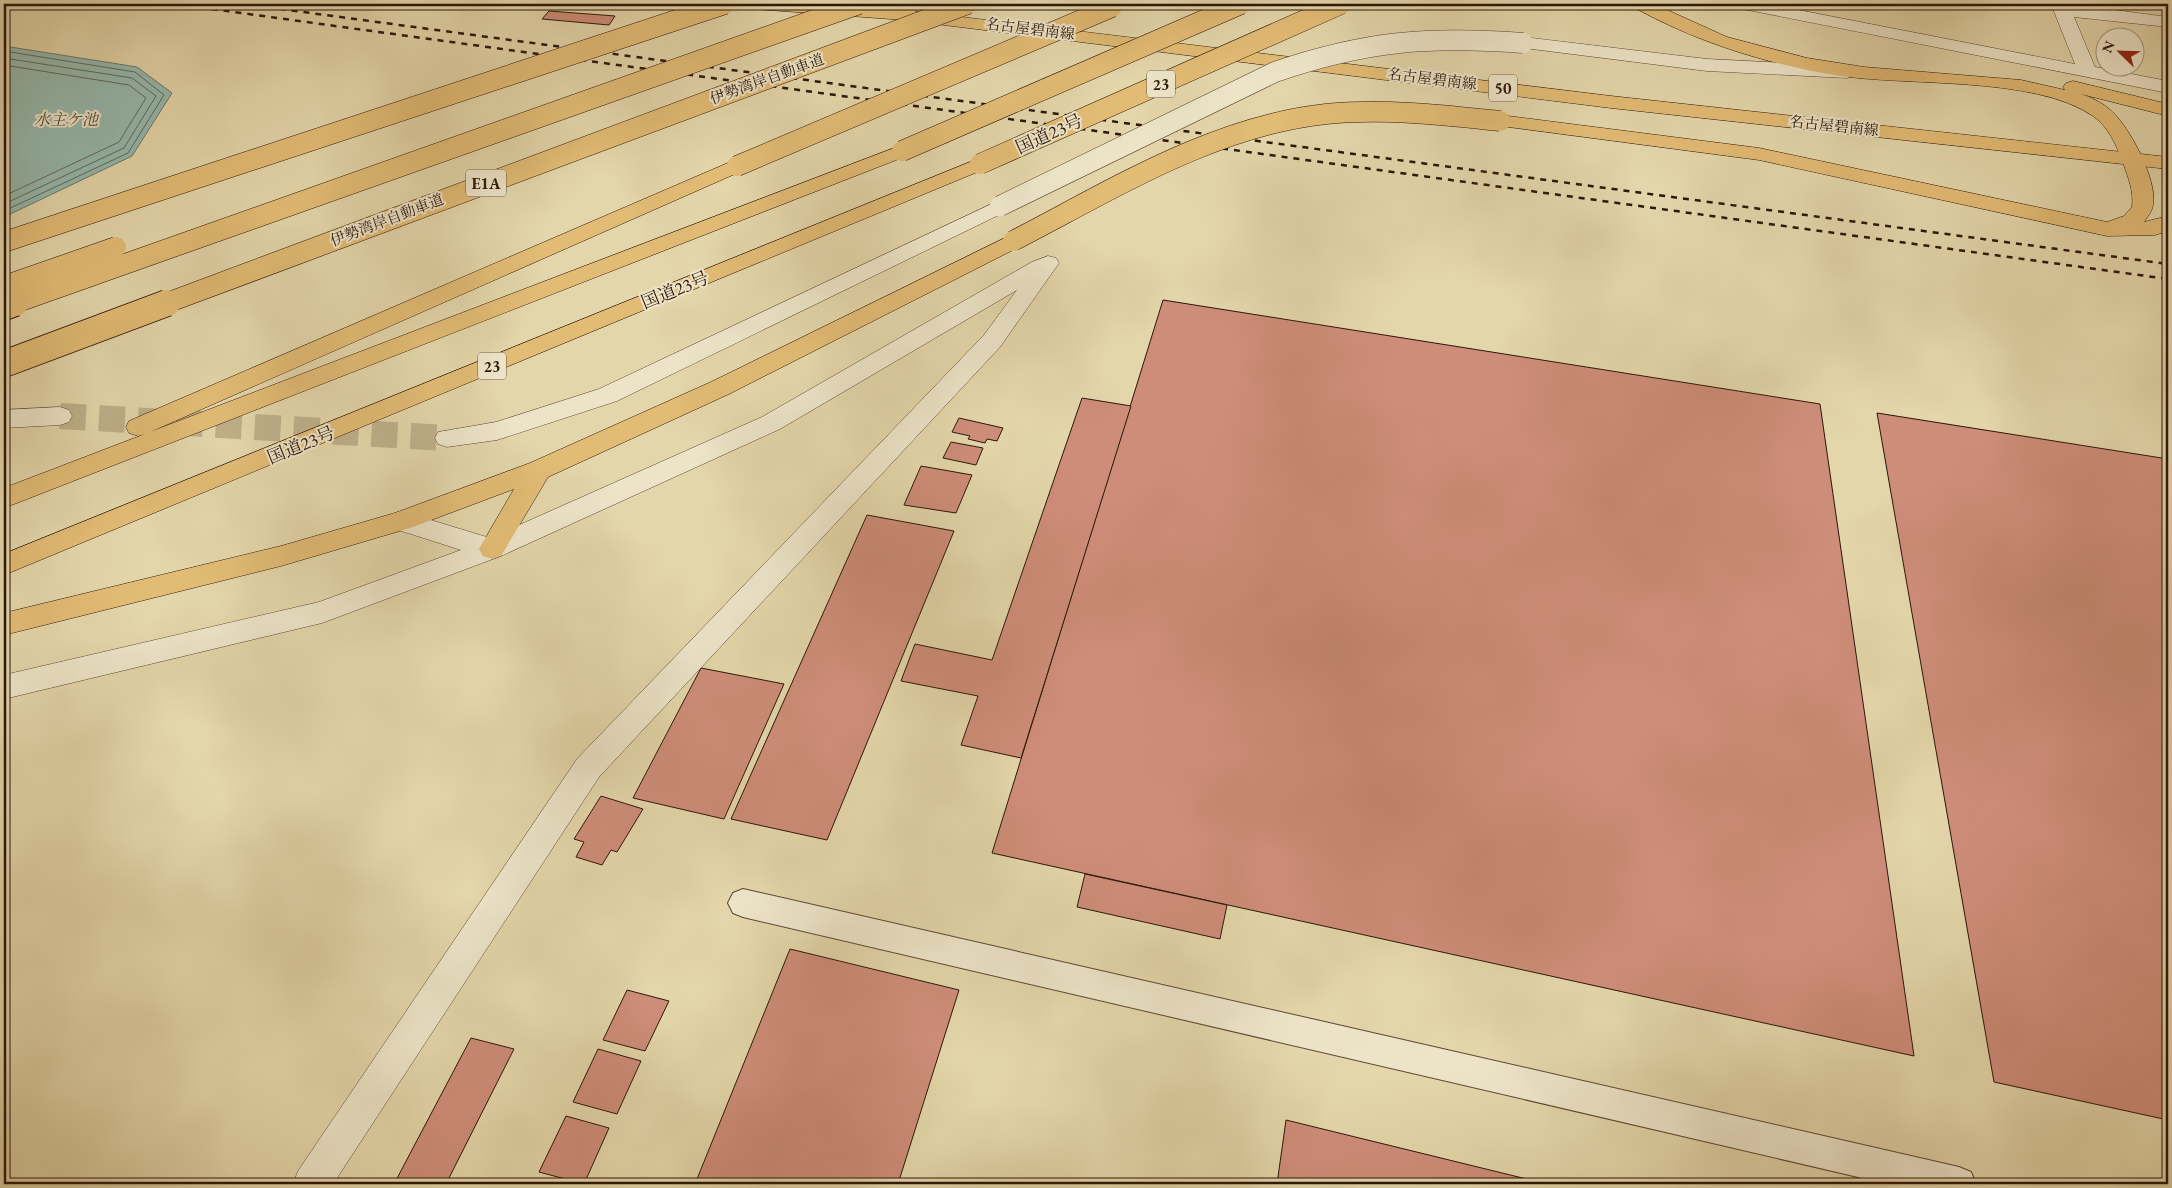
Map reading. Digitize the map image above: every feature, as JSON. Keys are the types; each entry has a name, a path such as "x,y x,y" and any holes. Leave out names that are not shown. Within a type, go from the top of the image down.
{"main road":[{"path":"4,242 725,4"},
{"name":"名古屋碧南線","path":"755,4 908,9 1612,102 2168,163"},
{"path":"4,286 592,84 847,4"},
{"name":"伊勢湾岸自動車道","path":"4,364 968,4"},
{"name":"23","path":"4,498 902,151 1241,4"},
{"name":"国道23号","path":"4,565 980,164 1341,4"},
{"path":"1641,4 1697,30 1745,48 1796,62 1862,73 1972,81 2032,82 2085,89 2168,110"},
{"path":"4,486 737,166 1116,5"},
{"name":"E1A","path":"4,307 873,7"},
{"path":"1972,81 2037,90 2083,102 2100,111 2112,122 2120,133 2142,192 2144,205 2139,216 2128,224 2107,229"},
{"path":"4,624 281,556 401,521 539,470 720,388 1218,140 1271,124 1325,114 1370,112 1431,114 1500,120 1759,154 2107,229 2155,228 2168,223"},
{"path":"4,376 542,162"},
{"path":"492,549 539,470"}],"street":[{"path":"1743,4 1996,55 2087,70 2168,87"},
{"path":"2061,7 2087,70"},
{"path":"2061,7 2168,22"},
{"path":"447,438 497,431 608,395 1275,72 1309,59 1341,50 1406,39 1480,39 1707,65 1862,73"},
{"path":"4,688 322,612 492,549 771,422 1048,263 992,341 588,768 311,1184"},
{"path":"4,420 60,416"},
{"path":"401,521 492,549"}],"lane":[{"path":"743,903 1959,1184"}],"water":[{"name":"水主ケ池","path":"4,46 137,67 172,93 132,156 4,217"}],"building":[{"path":"549,11 615,16 609,25 542,19"},
{"path":"1163,300 1820,404 1914,1056 992,853"},
{"path":"1082,398 1131,406 1021,758 961,745 978,696 901,681 915,644 992,660"},
{"path":"1877,413 2168,459 2168,1120 1994,1082"},
{"path":"959,418 1003,428 997,441 987,439 985,443 968,439 970,436 952,432"},
{"path":"951,442 983,448 976,465 943,458"},
{"path":"921,466 972,475 956,513 904,505"},
{"path":"867,515 954,531 827,840 731,819"},
{"path":"701,668 784,684 724,819 633,798"},
{"path":"601,796 643,809 617,852 611,850 602,865 576,857 584,842 574,839"},
{"path":"1085,874 1227,905 1220,939 1077,907"},
{"path":"790,949 959,990 898,1184 695,1184"},
{"path":"627,990 669,1001 645,1051 603,1040"},
{"path":"471,1038 514,1049 446,1184 394,1184"},
{"path":"598,1049 641,1061 617,1114 573,1102"},
{"path":"566,1116 609,1128 584,1184 539,1172"},
{"path":"1286,1120 1547,1184 1277,1184"}],"tunnel":[{"path":"60,416 447,438"}],"railway":[{"path":"176,4 2168,279"},
{"path":"244,4 2168,264"}]}
